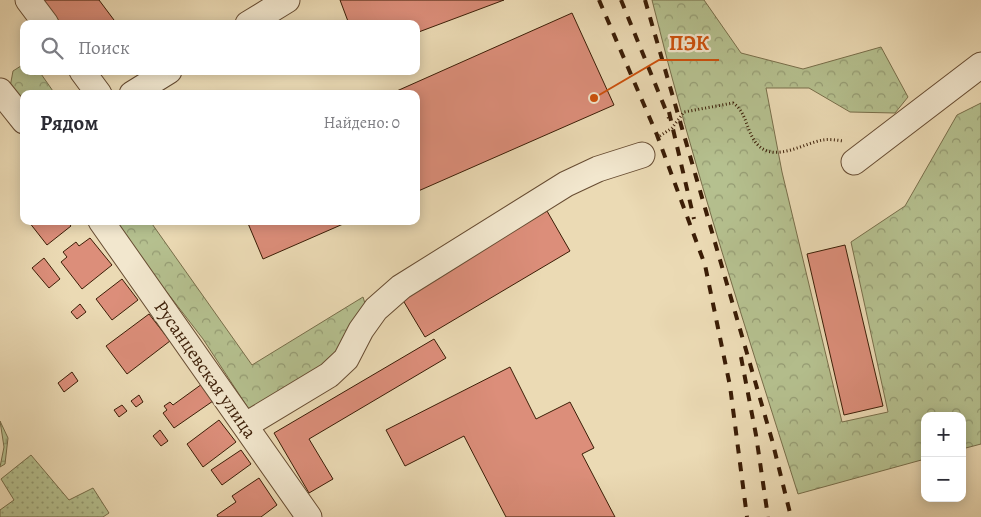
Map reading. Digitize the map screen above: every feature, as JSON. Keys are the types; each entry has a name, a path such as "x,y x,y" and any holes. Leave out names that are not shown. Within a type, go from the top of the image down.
{"street":[{"path":"28,0 43,20"},
{"path":"254,20 287,0"},
{"path":"854,162 981,65"},
{"path":"85,75 96,90"},
{"path":"138,90 163,75"},
{"path":"0,90 20,116"},
{"path":"246,425 329,375 346,359 361,330 376,309 401,287 566,184 598,169 642,155"},
{"name":"Русанцевская улица","path":"104,225 309,517"}],"path":[{"path":"642,155 658,138 672,128 684,112 733,103 740,108 759,146 767,150 783,152 824,140 878,144"}],"green space":[{"path":"652,0 704,0 741,53 803,69 881,47 908,97 895,113 850,112 809,88 766,88 782,172 842,422 888,412 851,242 905,206 957,115 981,103 981,444 966,448 966,412 921,412 921,460 798,494 740,310 668,62"},
{"path":"20,67 20,75 42,75 52,90 20,90 20,103 10,87 13,71"},
{"path":"115,225 153,225 252,365 363,297 368,313 339,358 252,414 203,339"},
{"path":"0,421 8,438 5,464 0,467 4,447"},
{"path":"31,455 69,500 93,488 109,513 103,517 0,517 0,510 14,500 1,479"}],"building":[{"path":"43,0 99,0 114,20 57,20"},
{"path":"340,0 504,0 420,32 420,20 348,20"},
{"path":"572,13 614,105 420,190 420,90 399,90"},
{"path":"547,211 570,251 425,337 401,297"},
{"path":"31,225 70,225 71,226 47,245"},
{"path":"249,225 341,225 263,259"},
{"path":"90,238 112,265 82,289 61,262 67,257 63,252 76,242 79,246"},
{"path":"845,245 883,406 844,415 807,254"},
{"path":"44,258 60,279 49,288 32,268"},
{"path":"122,279 138,300 112,320 96,299"},
{"path":"80,304 86,312 77,319 71,312"},
{"path":"149,314 170,341 127,374 106,346"},
{"path":"434,339 446,358 309,439 333,479 309,493 274,433"},
{"path":"510,367 536,419 570,402 594,448 582,454 615,517 506,517 464,436 405,466 386,430"},
{"path":"72,372 78,381 64,392 58,383"},
{"path":"202,384 213,401 174,428 163,413 167,410 164,406 170,402 173,405"},
{"path":"139,395 143,402 136,407 131,401"},
{"path":"122,405 127,411 119,417 114,410"},
{"path":"219,420 236,442 203,467 187,444"},
{"path":"160,430 168,441 161,446 153,436"},
{"path":"241,450 251,464 222,485 211,470"},
{"path":"259,478 277,505 261,517 218,517 217,515 236,502 232,496"}],"railway":[{"path":"599,0 657,135 705,265 730,386 747,517"},
{"path":"621,0 669,118"},
{"path":"645,0 772,440 791,517"},
{"path":"669,112 694,219"},
{"path":"741,357 756,435 768,517"}],"place":[{"name":"ПЭК","path":"594,98"}]}
